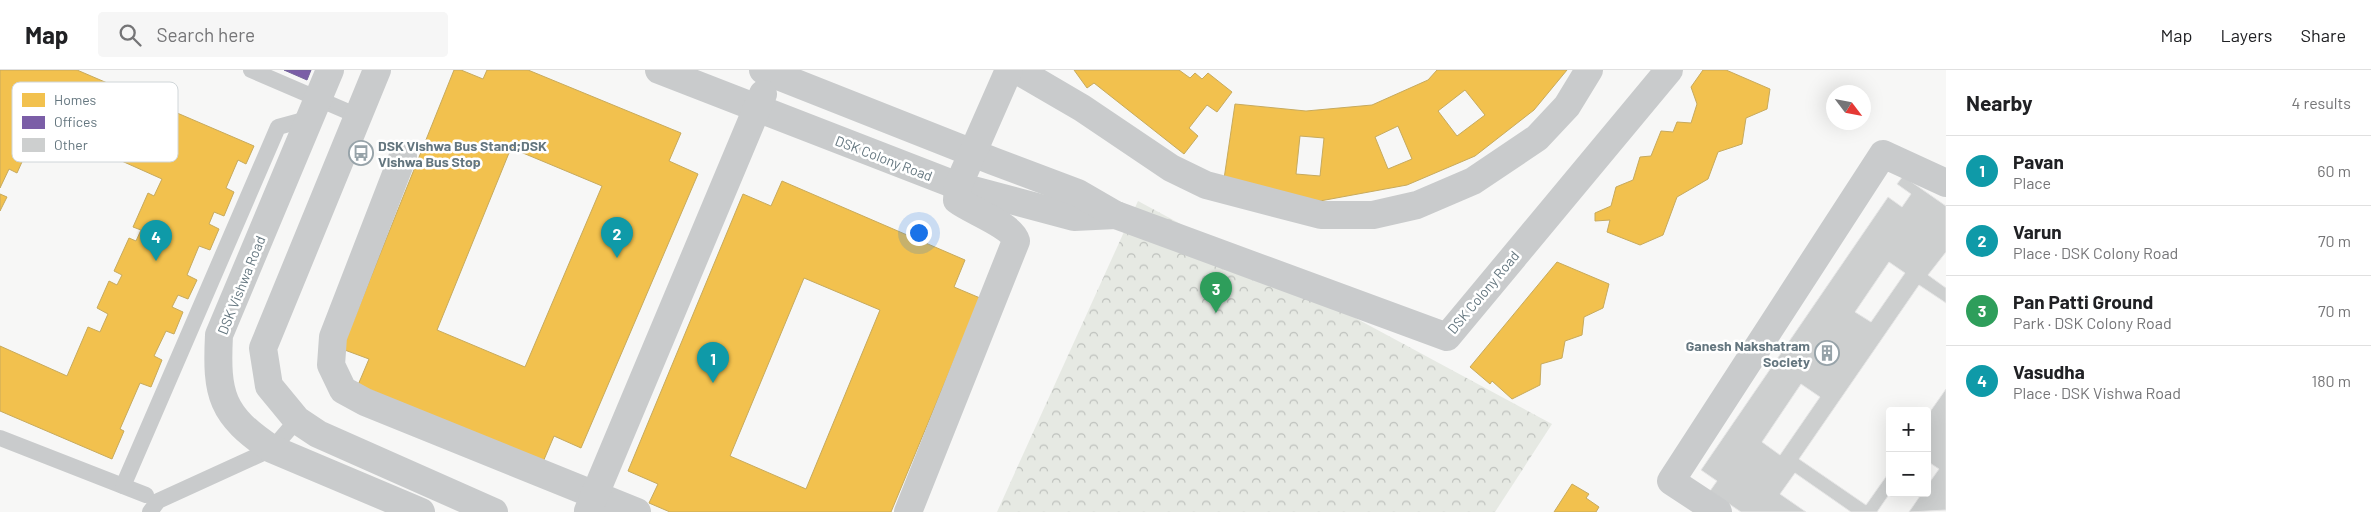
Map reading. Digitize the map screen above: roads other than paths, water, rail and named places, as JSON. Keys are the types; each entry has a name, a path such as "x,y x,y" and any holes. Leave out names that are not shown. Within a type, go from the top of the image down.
{"street":[{"name":"DSK Vishwa Road","path":"330,70 219,336 217,373 226,407 251,435 272,449 421,512"},
{"path":"377,70 263,348 269,386 297,420 318,434 494,512"},
{"name":"DSK Colony Road","path":"659,70 958,186 1074,217 1116,215"},
{"path":"908,512 1016,241 1014,234 1008,229 957,200 958,186 1009,70"},
{"path":"1017,70 1082,108 1171,168 1206,185 1321,215 1374,215 1417,206 1474,181 1537,138 1567,106 1589,70"},
{"name":"DSK Colony Road","path":"767,72 972,153 1078,192 1116,215 1447,337 1669,70"},
{"path":"591,503 758,110 767,72"},
{"path":"1718,512 1671,481 1883,154 1946,183"},
{"path":"403,156 333,337 331,365 343,390 365,402 591,503 637,512"}],"lane":[{"path":"251,70 315,108 358,116"},
{"path":"124,486 278,127 315,108"},
{"path":"150,512 158,501 272,449 297,420"},
{"path":"0,438 146,495"}],"place":[{"name":"DSK Vishwa Bus Stand;DSK Vishwa Bus Stop","path":"361,153"},
{"name":"Varun","path":"617,258"},
{"name":"Vasudha","path":"156,261"},
{"name":"Pan Patti Ground","path":"1216,313"},
{"name":"Ganesh Nakshatram Society","path":"1827,353"},
{"name":"Pavan","path":"713,383"}]}
